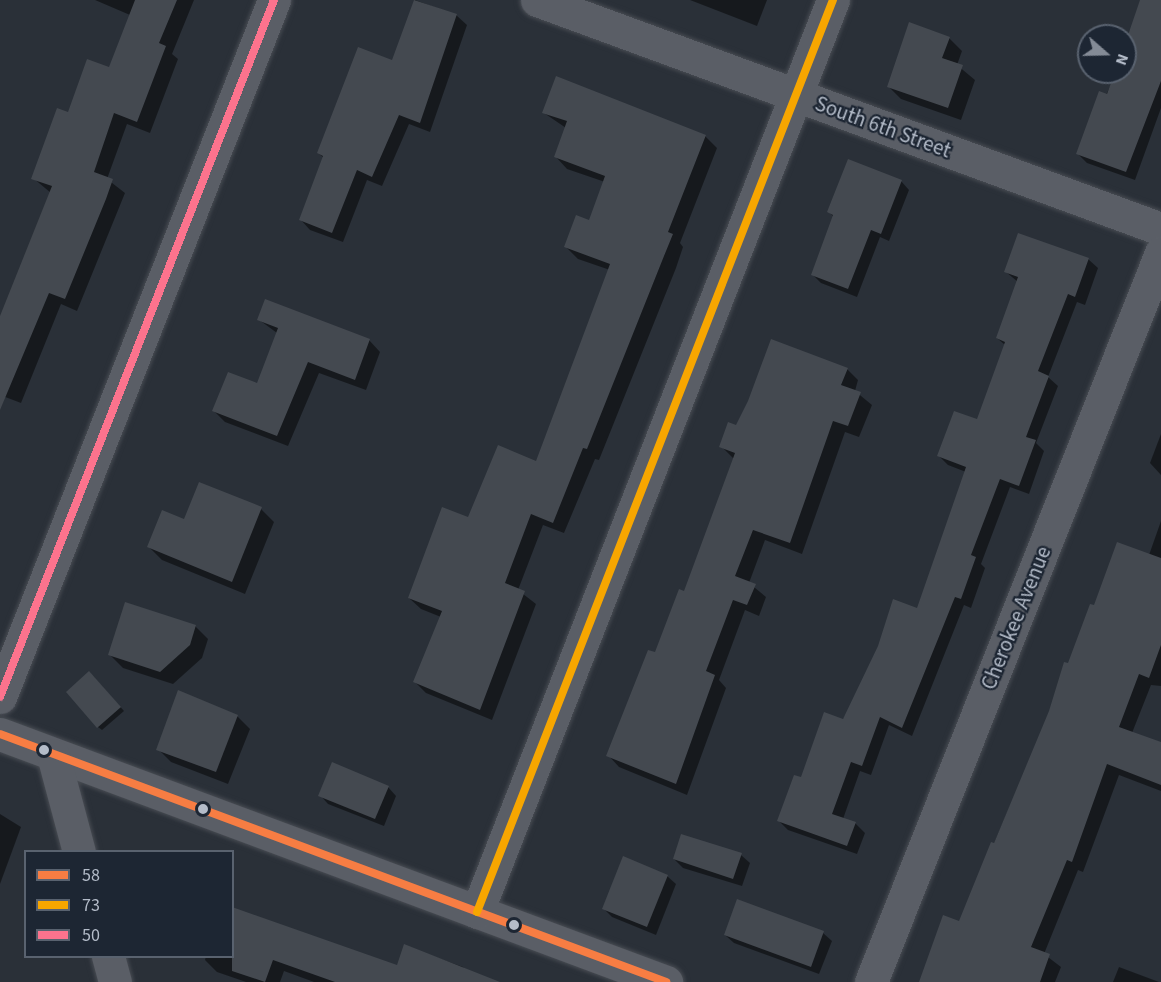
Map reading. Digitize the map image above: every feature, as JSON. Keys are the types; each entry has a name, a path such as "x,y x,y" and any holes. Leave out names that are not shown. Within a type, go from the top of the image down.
{"street":[{"path":"0,697 274,0"},
{"name":"South 6th Street","path":"537,0 1161,229"},
{"path":"477,912 833,0"},
{"name":"Cherokee Avenue","path":"871,982 1161,253"},
{"path":"0,734 53,755 98,768 666,982"},
{"path":"53,755 78,850"},
{"path":"108,958 114,982"}],"building":[{"path":"135,0 177,0 159,43 166,46 137,122 114,113 94,172 113,179 106,199 65,299 49,293 0,410 0,316 52,186 31,179 57,108 68,112 87,59 109,67"},
{"path":"414,0 457,14 420,123 399,115 372,177 357,170 332,233 299,220 323,156 317,153 358,47 392,60"},
{"path":"1140,0 1161,0 1161,81 1126,172 1076,154 1099,91 1107,94 1111,84 1137,84 1137,24 1132,24"},
{"path":"909,22 950,37 942,58 963,65 948,108 887,87"},
{"path":"556,76 706,135 668,232 673,234 587,449 583,448 553,523 531,514 505,583 525,591 480,710 413,682 442,611 408,598 442,507 468,517 498,445 536,461 610,264 564,247 576,215 589,220 605,176 554,157 567,121 542,113"},
{"path":"848,159 902,180 881,234 871,230 848,289 811,275 833,215 827,212"},
{"path":"1018,233 1089,258 1075,297 1068,294 1038,371 1049,376 1026,437 1036,440 1019,486 1000,479 971,555 976,557 961,599 955,597 902,728 880,717 862,766 851,762 832,814 856,822 847,846 777,821 794,775 801,777 824,712 843,719 878,646 893,599 917,608 966,467 937,456 954,411 977,419 1005,342 996,338 1018,277 1004,272"},
{"path":"265,299 370,339 355,380 308,362 277,436 212,411 228,372 257,383 278,328 257,320"},
{"path":"771,339 848,368 841,385 861,392 848,426 833,421 790,543 753,530 735,576 756,584 747,605 733,600 706,671 715,675 676,784 606,756 648,650 655,652 679,589 684,591 735,453 719,447 728,422 736,425 748,401"},
{"path":"199,482 262,507 232,582 147,547 162,510 184,519"},
{"path":"1117,542 1161,558 1161,645 1149,678 1139,674 1119,727 1161,742 1161,785 1107,764 1072,862 1067,860 1031,947 1050,954 1040,982 919,982 943,915 959,921 1049,711 1064,662 1068,663 1090,604 1094,605"},
{"path":"125,602 196,625 190,645 160,672 108,655"},
{"path":"89,671 121,707 97,728 66,692"},
{"path":"178,690 238,715 216,772 156,750"},
{"path":"332,762 389,786 375,819 318,796"},
{"path":"681,834 742,853 733,879 673,859"},
{"path":"623,856 668,875 647,927 602,909"},
{"path":"737,899 824,931 811,967 724,935"},
{"path":"234,908 397,965 404,944 500,982 335,982 273,960 265,982 232,971"}],"transit line":[{"name":"50","path":"0,697 274,0"},
{"name":"73","path":"477,912 833,0"},
{"name":"58","path":"0,734 666,982"}]}
